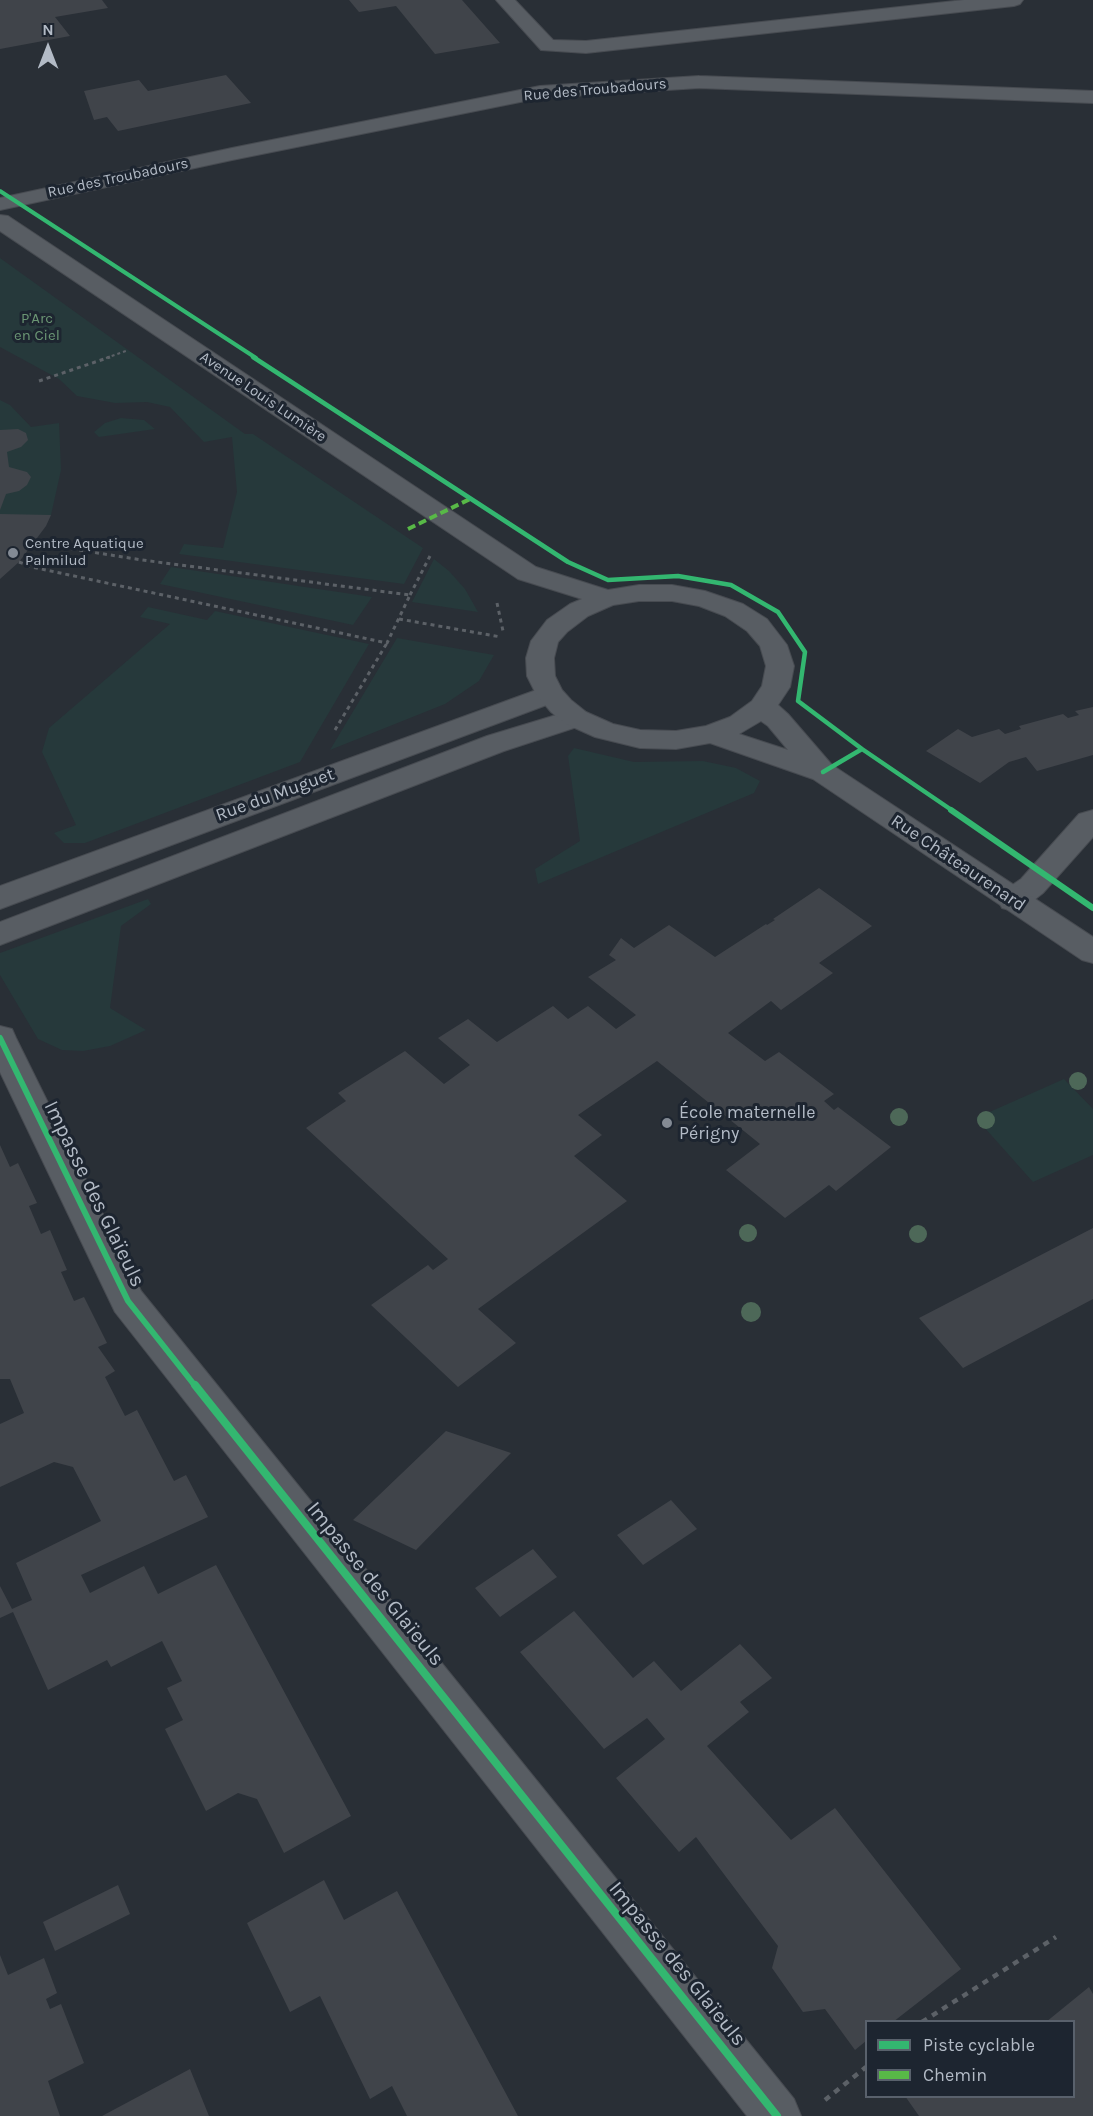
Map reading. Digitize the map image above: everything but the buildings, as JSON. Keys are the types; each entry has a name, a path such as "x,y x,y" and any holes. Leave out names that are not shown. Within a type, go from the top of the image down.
{"street":[{"path":"504,0 548,46 586,47 1014,0"},
{"name":"Rue des Troubadours","path":"0,204 232,154 540,92 699,82 1093,97"},
{"name":"Avenue Louis Lumière","path":"0,221 527,573 607,598"},
{"name":"Avenue Louis Lumière","path":"527,573 557,626"},
{"path":"639,593 672,593 705,599 734,610 757,625 773,645 780,666 776,687 762,707 740,723 711,734 676,740 640,739 605,731 576,718 550,694 541,676 540,658 545,641 557,626 579,610 607,598 639,593"},
{"name":"Rue du Muguet","path":"0,898 550,694"},
{"name":"Rue Châteaurenard","path":"762,707 778,720 823,772 1093,952"},
{"path":"0,934 486,747 576,718"},
{"name":"Rue Châteaurenard","path":"711,734 823,772"},
{"path":"1013,900 1032,886 1093,820"},
{"name":"Impasse des Glaïeuls","path":"0,1038 128,1301 777,2116"}],"path":[{"path":"39,381 171,335"},
{"path":"34,543 142,560 410,595"},
{"path":"19,562 32,567 387,643 434,548"},
{"path":"399,619 504,637 502,647"},
{"path":"925,2020 1056,1937"},
{"path":"824,2102 865,2069"}],"green space":[{"name":"P'Arc en Ciel","path":"0,258 245,434 253,434 423,548 404,584 179,554 184,544 223,548 237,492 232,437 204,442 170,407 147,402 115,403 77,396 59,379 0,347"},
{"path":"0,400 10,405 31,427 59,423 61,470 51,515 0,572"},
{"path":"121,418 144,420 155,429 99,437 94,432 105,423"},
{"path":"434,559 449,571 465,589 478,612 412,602"},
{"path":"171,567 372,597 353,625 160,584"},
{"path":"148,607 207,620 215,611 369,644 300,762 85,843 64,843 54,833 76,825 42,752 49,728 170,624 140,617"},
{"path":"397,638 494,655 479,681 445,704 330,750"},
{"path":"574,748 634,762 703,761 736,768 760,781 754,793 538,884 535,869 580,841 568,756"},
{"path":"148,899 151,904 121,926 110,1008 146,1030 110,1046 83,1051 62,1050 38,1039 0,975 0,953"},
{"path":"1064,1079 1093,1109 1093,1155 1033,1182 976,1118"}],"marked path":[{"path":"408,529 470,499"}],"cycle path":[{"path":"0,191 568,562 608,580 678,576 731,585 778,612 805,652 798,701 862,749"},
{"path":"823,772 862,749 1093,908"},
{"path":"0,1038 128,1301 777,2116"}],"place":[{"name":"Centre Aquatique Palmilud","path":"13,553"},
{"name":"École maternelle Périgny","path":"667,1123"}]}
